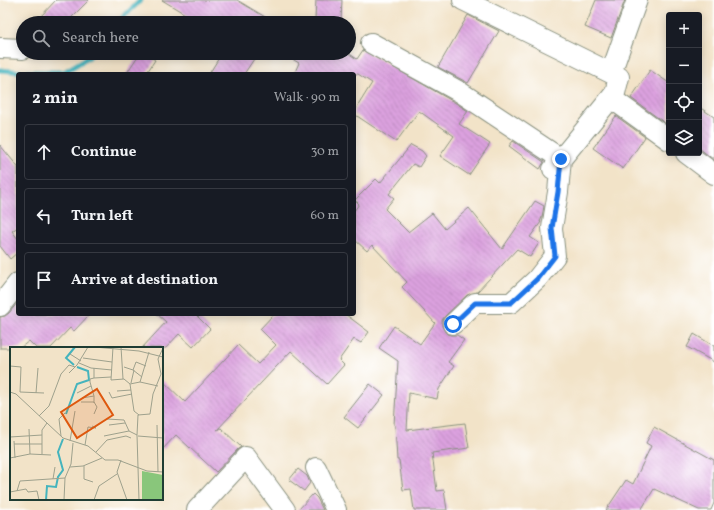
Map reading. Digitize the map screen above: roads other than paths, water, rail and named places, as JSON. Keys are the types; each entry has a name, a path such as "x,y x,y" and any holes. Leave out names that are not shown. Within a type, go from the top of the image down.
{"street":[{"path":"463,0 619,77 615,93 555,166"},
{"path":"611,73 637,0"},
{"path":"371,43 460,92 555,166 558,192 552,228 555,256 537,279 511,303 475,303 453,324"},
{"path":"0,48 16,49"},
{"path":"611,98 666,138"},
{"path":"690,156 714,174"},
{"path":"0,306 16,286"},
{"path":"197,510 246,456 286,510"},
{"path":"316,468 336,510"}],"waterway":[{"path":"124,16 141,0"},
{"path":"64,72 84,60"},
{"path":"0,70 22,72"},
{"path":"22,72 64,72"}]}
